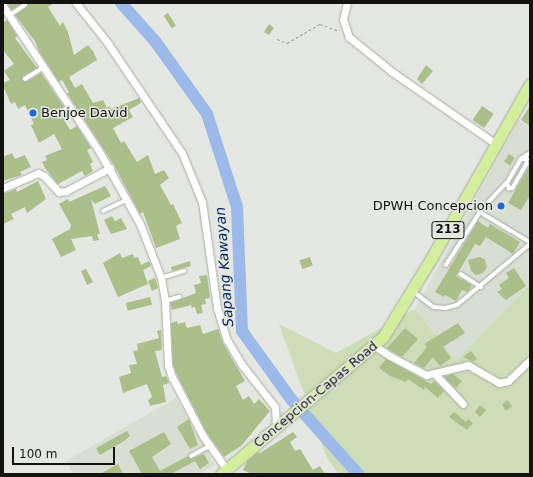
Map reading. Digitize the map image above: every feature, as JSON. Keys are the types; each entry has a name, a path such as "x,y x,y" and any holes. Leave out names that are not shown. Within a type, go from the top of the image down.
{"main road":[{"name":"Concepcion-Capas Road","path":"224,472 375,346 412,290 530,84"}],"street":[{"path":"76,3 107,42 182,153 202,202 217,308 227,340 242,365 275,407 279,426"},
{"path":"347,3 342,19 349,36 391,71 496,144"},
{"path":"3,6 110,168 128,199 151,250 161,278 165,301 168,365 179,393 224,472"},
{"path":"3,188 38,173 44,176 59,192 66,191 110,168"},
{"path":"375,346 417,372 435,374 468,365 503,383 530,360"},
{"path":"435,374 463,404"}],"lane":[{"path":"10,15 25,5"},
{"path":"25,79 44,67"},
{"path":"54,115 70,107"},
{"path":"446,265 480,212 507,183 520,159 530,152"},
{"path":"507,183 508,188 513,188 527,164 526,159 520,159"},
{"path":"102,211 128,199"},
{"path":"412,290 422,300 445,308 457,305 481,287 530,243 480,212"},
{"path":"161,278 184,271"},
{"path":"461,274 481,287"},
{"path":"165,301 179,297"},
{"path":"191,456 210,446"}],"path":[{"path":"276,39 287,43 320,24 342,34"}],"shaded area":[{"name":"DPWH Concepcion","path":"519,120 530,127 530,285 456,361 415,309"},
{"path":"176,398 215,465 201,474 73,474 66,461"}],"green space":[{"path":"530,285 530,474 339,474 327,458 279,324 336,353 415,309 456,361"}],"building":[{"path":"7,3 22,3 12,10"},
{"path":"28,3 54,3 48,7 60,26 63,22 68,32 74,55 88,45 93,51 97,60 69,77 75,88 82,84 93,103 103,100 107,108 110,106 111,109 139,98 141,103 129,110 133,117 113,128 121,143 124,141 137,162 148,155 155,174 164,170 169,178 160,185 171,205 173,204 182,223 176,226 180,239 156,248 143,212 140,214 114,165 67,93 69,92 62,80 59,82 39,51 35,41 15,15 27,7"},
{"path":"168,13 176,26 172,28 164,16"},
{"path":"7,20 17,36 15,38 37,68 23,76 22,80 26,82 41,73 64,107 52,112 51,117 55,118 65,113 68,118 64,120 70,130 77,126 91,148 87,150 93,162 90,164 93,171 85,176 82,171 58,184 42,162 47,160 45,156 62,149 54,134 39,143 31,125 34,124 25,105 18,109 15,102 11,104 3,86 3,83 10,80 4,71 14,64 3,50 3,23"},
{"path":"269,24 274,28 269,35 264,32"},
{"path":"426,65 433,71 422,84 417,79"},
{"path":"482,106 494,114 484,128 472,120"},
{"path":"530,106 530,126 521,120"},
{"path":"12,153 15,159 25,155 31,167 20,172 22,175 3,181 3,157"},
{"path":"509,154 515,158 510,165 504,161"},
{"path":"530,165 530,195 521,210 508,203"},
{"path":"38,181 46,199 27,213 25,207 11,214 14,219 3,224 3,194 16,189 17,192"},
{"path":"105,186 111,196 95,204 91,199 100,234 97,234 99,240 93,241 92,236 71,239 76,250 61,257 52,239 70,229 71,225 59,204 68,199 69,202"},
{"path":"112,216 115,221 121,218 127,229 111,234 104,220"},
{"path":"478,221 488,228 490,224 520,242 513,254 486,237 480,246 475,244 456,276 472,285 468,292 462,290 456,301 445,295 444,297 435,292"},
{"path":"120,253 122,258 133,254 134,258 138,257 141,265 149,261 151,266 143,270 148,284 118,297 103,263"},
{"path":"310,257 313,266 302,269 300,260"},
{"path":"480,257 485,260 487,267 483,273 476,275 471,271 468,260"},
{"path":"190,261 191,266 172,271 171,267"},
{"path":"514,268 526,286 506,300 497,292 502,289 499,285 509,278 506,273"},
{"path":"86,269 93,282 87,285 81,271"},
{"path":"207,275 210,298 205,299 206,304 201,305 203,313 197,314 195,307 192,308 191,305 172,310 170,303 196,293 194,285 201,283 199,276"},
{"path":"155,278 158,288 152,291 148,281"},
{"path":"150,297 152,305 128,311 126,303"},
{"path":"177,321 178,324 185,322 187,328 200,325 203,334 218,329 223,343 245,381 236,386 243,400 249,396 254,404 259,399 270,411 241,446 224,457 207,433 177,375 173,364 171,323"},
{"path":"458,323 465,333 443,347 451,358 440,366 433,357 424,368 414,363 427,347 424,344"},
{"path":"405,328 418,339 402,357 387,348"},
{"path":"161,330 162,350 155,351 162,377 166,376 169,383 163,385 166,402 150,406 148,400 152,397 147,384 123,393 119,377 131,373 129,365 137,364 133,351 138,350 137,344 159,338 157,331"},
{"path":"471,351 477,359 473,362 463,357"},
{"path":"386,359 431,384 434,381 444,391 438,398 425,387 424,390 408,379 406,382 390,376 379,368"},
{"path":"453,374 462,381 456,388 444,377"},
{"path":"507,400 512,406 506,411 502,405"},
{"path":"480,405 486,410 480,417 475,412"},
{"path":"454,412 466,422 468,419 473,423 467,430 449,417"},
{"path":"189,419 198,445 190,449 177,427"},
{"path":"127,431 130,436 100,455 96,448"},
{"path":"164,432 171,444 152,457 160,471 188,456 191,459 204,454 209,463 200,469 195,461 171,474 142,474 129,451"},
{"path":"293,432 297,437 290,442 295,451 300,449 313,470 320,466 325,474 252,474 243,470 248,460 258,452 260,453"},
{"path":"118,464 123,474 100,474"}],"waterway":[{"name":"Sapang Kawayan","path":"121,3 155,41 207,114 237,207 242,331 291,399 358,474"}],"place":[{"name":"Benjoe David","path":"33,113"},
{"name":"DPWH Concepcion","path":"501,206"}]}
